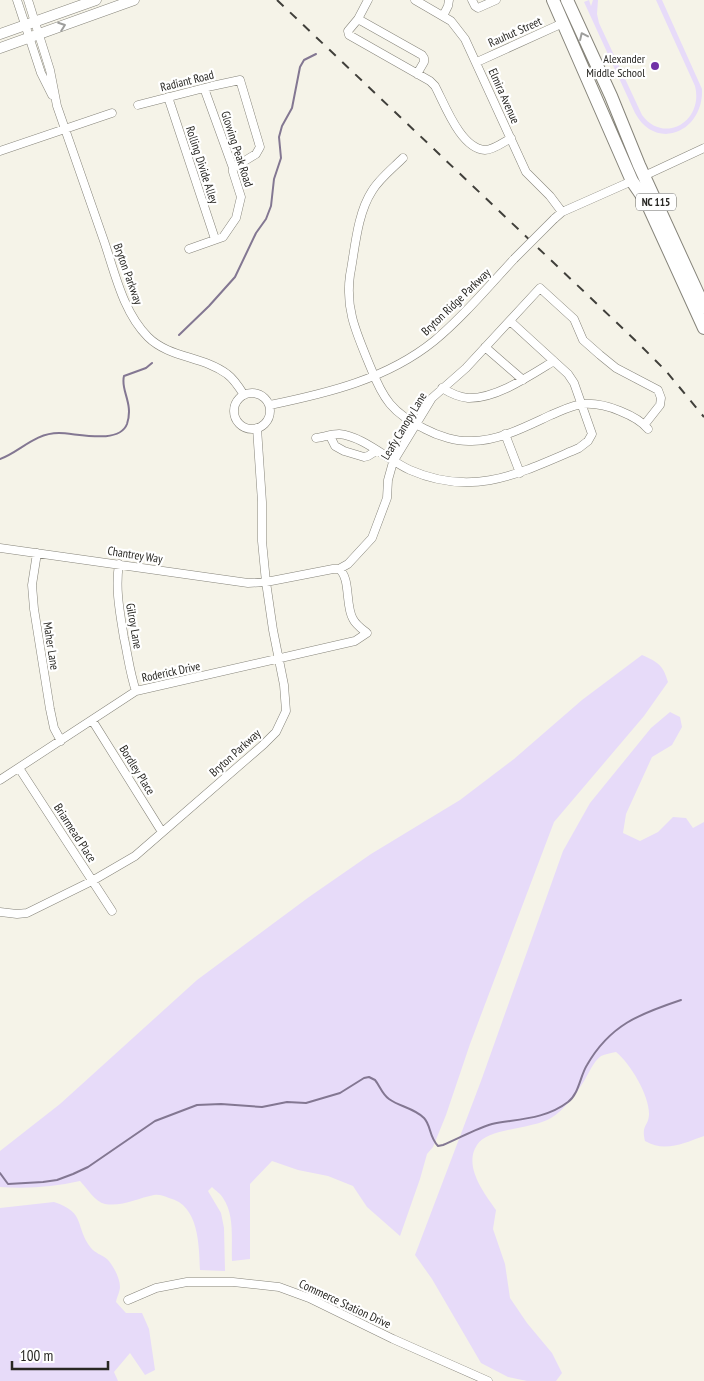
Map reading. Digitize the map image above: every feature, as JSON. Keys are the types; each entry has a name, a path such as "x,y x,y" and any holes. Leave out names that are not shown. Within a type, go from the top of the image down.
{"main road":[{"name":"NC 115","path":"552,0 632,181 647,203 704,328"},
{"name":"NC 115","path":"567,0 704,307"},
{"path":"606,122 616,131 635,170 644,176"},
{"path":"632,181 642,184 664,229 680,252"}],"street":[{"name":"Bryton Parkway","path":"17,0 24,26 34,36"},
{"name":"Bryton Parkway","path":"28,0 35,22 34,36 42,73 57,106 122,292 135,322 149,338 161,346 178,354 199,360 227,374 244,395"},
{"path":"0,34 96,0"},
{"path":"0,48 134,0"},
{"path":"368,0 358,19 348,30 349,35 430,81 435,86 455,128 475,147 488,150 510,138"},
{"name":"Elmira Avenue","path":"415,0 451,21 465,39 526,172 550,196 562,212"},
{"path":"443,16 449,0"},
{"path":"472,0 478,8 496,0"},
{"path":"358,19 422,55 424,62 417,74"},
{"name":"Rauhut Street","path":"477,62 563,24"},
{"name":"Radiant Road","path":"138,105 240,80 260,148 256,154 234,168"},
{"name":"Glowing Peak Road","path":"189,250 222,237 236,218 241,197 233,172 234,168 204,88"},
{"name":"Rolling Divide Alley","path":"168,97 215,239"},
{"path":"0,151 112,113"},
{"path":"644,176 704,148"},
{"path":"403,158 372,191 360,219 348,287 350,316 374,377 386,401 403,417 432,433 472,441 505,434 566,408 581,404"},
{"name":"Bryton Ridge Parkway","path":"270,405 315,396 374,377 404,361 434,341 461,316 562,212 632,181"},
{"name":"Leafy Canopy Lane","path":"339,569 348,564 372,538 388,498 388,480 393,462 432,398 466,368 540,288 574,319 583,340 600,356 616,368 658,390 661,398 660,405 646,427 629,414 607,406 581,404"},
{"path":"316,438 339,434 358,440 393,462 412,471 439,479 469,482 484,482 520,473 579,448 588,441 592,434 574,383 554,361 510,321"},
{"path":"484,347 524,380"},
{"path":"442,388 452,394 470,398 490,394 524,380 554,361"},
{"path":"255,392 265,397 270,405 271,413 269,418 262,426 257,428 246,428 237,420 235,415 236,403 244,395 255,392"},
{"name":"Bryton Parkway","path":"0,912 17,914 27,912 93,880 135,856 276,732 286,711 284,685 278,660 266,582 262,541 262,502 257,428"},
{"path":"505,434 520,473"},
{"path":"330,436 334,446 344,451 364,457 376,451"},
{"name":"Chantrey Way","path":"0,548 248,583 266,582 339,569"},
{"name":"Maher Lane","path":"38,553 32,585 34,609 54,728 61,741"},
{"name":"Gilroy Lane","path":"119,564 116,580 117,596 130,675 136,691"},
{"name":"Roderick Drive","path":"0,780 136,691 355,641 367,633 352,618 344,576 339,569"},
{"name":"Bordley Place","path":"92,720 162,832"},
{"name":"Briarmead Place","path":"19,768 112,911"},
{"name":"Commerce Station Drive","path":"128,1300 156,1288 187,1282 233,1282 279,1287 310,1298 393,1339 488,1381"}],"shaded area":[{"path":"589,0 591,6 593,0 598,0 597,14 599,23 642,115 651,124 661,128 671,128 680,125 688,118 694,110 696,99 695,86 656,0 662,0 702,89 701,104 687,126 677,132 666,134 655,132 644,125 635,113 584,2"},
{"path":"642,655 659,665 668,682 644,716 554,822 470,1044 446,1115 433,1147 427,1154 400,1236 367,1207 353,1186 328,1176 298,1170 272,1161 250,1184 250,1259 232,1261 232,1228 227,1205 221,1195 212,1187 208,1191 221,1213 224,1228 225,1271 200,1270 198,1238 192,1217 179,1202 160,1195 154,1195 124,1203 105,1204 98,1201 80,1181 40,1187 0,1187 0,1151 60,1104 197,980 309,897 371,854 460,800 514,759 582,700"},
{"path":"670,712 680,717 682,727 672,745 652,757 626,814 623,833 640,841 658,832 673,817 686,818 693,828 704,822 704,1136 667,1147 652,1145 645,1141 644,1129 649,1115 646,1099 633,1072 616,1052 598,1058 573,1096 561,1111 551,1118 543,1122 490,1135 482,1139 477,1145 473,1153 472,1162 481,1188 496,1210 493,1229 505,1264 510,1298 527,1323 552,1353 562,1373 556,1381 527,1381 508,1377 481,1363 432,1279 415,1255 481,1081 563,851 590,803 651,728"},
{"path":"54,1202 64,1206 76,1216 91,1248 107,1259 114,1268 120,1287 116,1302 126,1313 142,1313 149,1329 155,1370 145,1375 130,1353 114,1372 118,1381 0,1381 0,1208"}],"waterway":[{"path":"179,335 235,277 256,233 266,219 271,206 274,179 281,158 279,137 282,126 292,108 300,67 304,60 316,54"},
{"path":"0,459 35,439 50,434 106,436 122,430 127,424 129,416 123,381 124,376 146,368 152,363"},
{"path":"0,1173 8,1184 57,1180 88,1167 155,1121 197,1105 221,1104 262,1107 287,1102 306,1103 340,1093 364,1078 369,1077 375,1080 389,1099 424,1118 435,1142 438,1146 443,1145 492,1124 541,1115 559,1108 572,1099 587,1065 605,1040 639,1016 681,1000"}],"railway":[{"path":"277,0 636,341 666,371 704,417"}],"place":[{"name":"Alexander Middle School","path":"655,66"}]}
